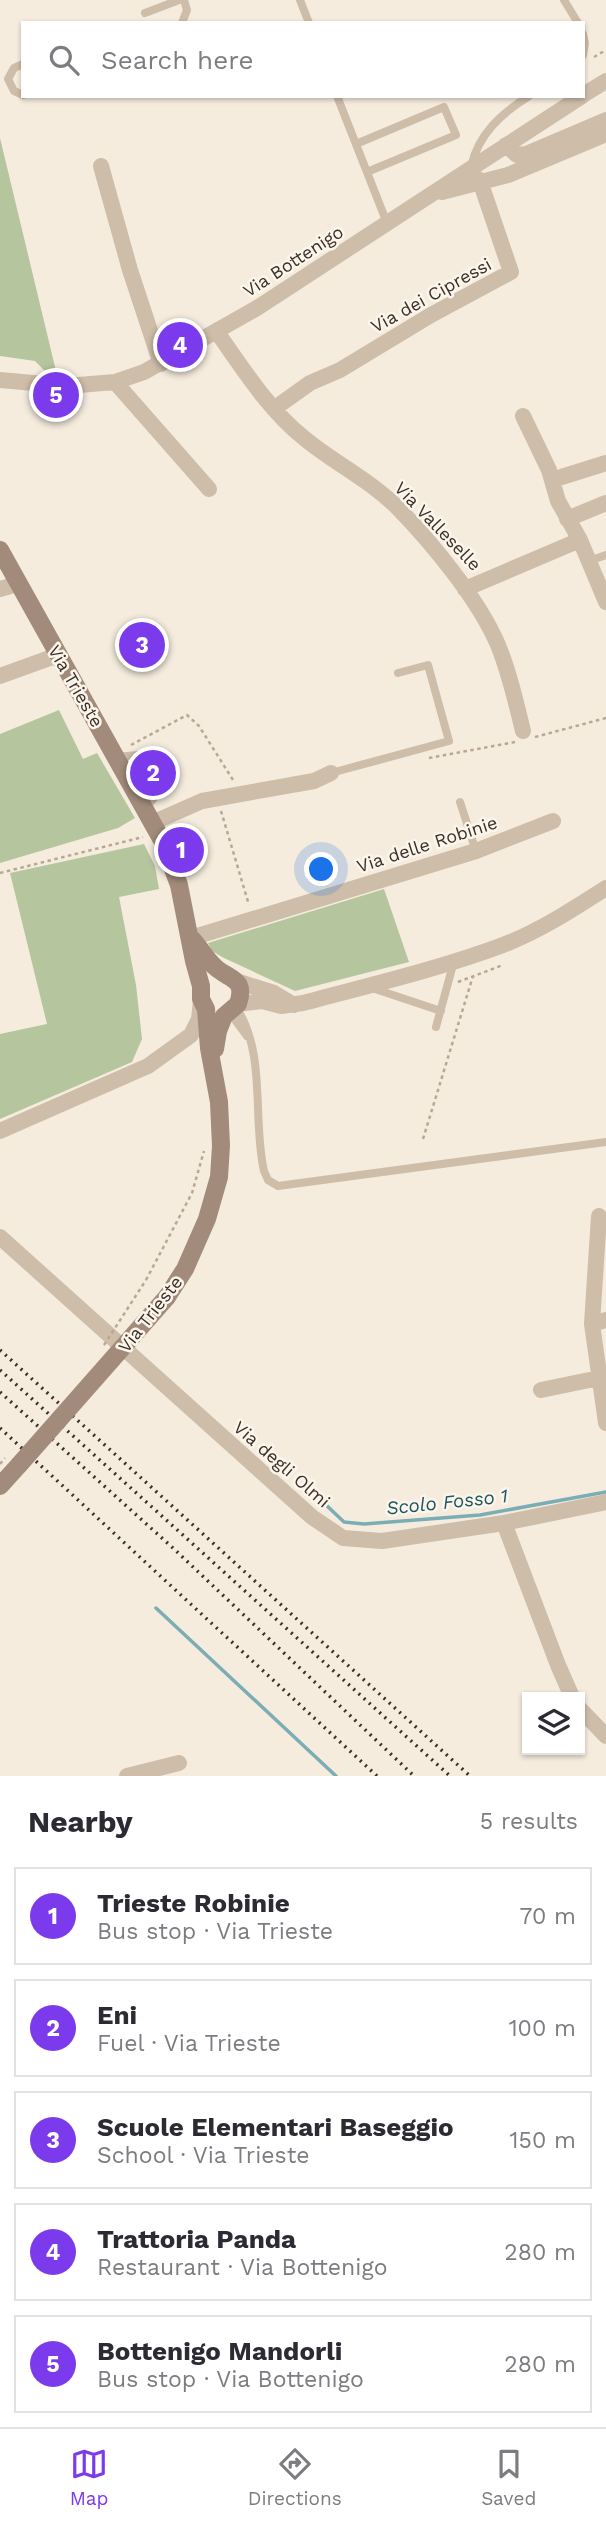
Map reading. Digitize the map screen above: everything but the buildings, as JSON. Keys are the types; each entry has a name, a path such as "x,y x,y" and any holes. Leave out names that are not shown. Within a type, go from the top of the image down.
{"street":[{"name":"Via Bottenigo","path":"585,94 606,81"},
{"name":"Via Bottenigo","path":"0,380 67,386 115,382 161,364 217,332 579,98"},
{"path":"506,145 517,155 526,154 606,120"},
{"path":"429,195 508,175 606,134"},
{"path":"101,166 130,270 161,364"},
{"name":"Via dei Cipressi","path":"275,408 310,383 340,370 431,315 511,272 481,184 470,169"},
{"name":"Via Valleselle","path":"217,332 275,408 304,438 363,479 397,507 465,589 580,540"},
{"path":"115,382 209,489"},
{"path":"523,416 552,480 558,502 580,540 606,602"},
{"path":"552,480 606,463"},
{"path":"567,519 606,503"},
{"name":"Via Trieste","path":"0,550 9,586 58,655 121,753 147,823 170,859 191,938 203,998 219,1102 221,1164 213,1202 200,1239 167,1297 0,1486"},
{"path":"465,589 498,643 523,731"},
{"path":"0,676 58,655"},
{"path":"147,823 202,801 314,781 331,773"},
{"name":"Via delle Robinie","path":"191,938 476,851 553,821"},
{"path":"203,998 216,1013 262,1001 281,1006 294,1004 366,986 505,944 552,921 606,888"},
{"name":"Via Trieste","path":"191,938 212,965 240,989 233,1009 218,1031 212,1053"},
{"path":"0,1131 148,1066 191,1035 199,1019 209,976 229,977 274,993 294,1004"},
{"path":"599,1216 599,1378 606,1416"},
{"name":"Via degli Olmi","path":"0,1237 312,1517 343,1538 382,1541 504,1522 606,1502"},
{"path":"541,1390 599,1378"},
{"path":"504,1522 570,1692"},
{"path":"585,1714 606,1736"},
{"path":"127,1776 179,1763"}],"lane":[{"path":"145,13 181,0 187,10 183,21"},
{"path":"300,0 308,21"},
{"path":"564,0 577,21"},
{"path":"21,65 14,68 8,79 13,91 21,94"},
{"path":"338,98 387,223"},
{"path":"470,169 473,156 492,125 526,98"},
{"path":"356,144 444,107 456,135 367,172"},
{"path":"589,561 606,555"},
{"path":"331,773 449,741 428,665 398,673"},
{"path":"121,753 148,754 165,785 147,823"},
{"path":"460,802 476,851"},
{"path":"436,1027 454,961"},
{"path":"366,986 441,1011"},
{"path":"233,1009 249,1038 253,1056 261,1161 266,1177 278,1186 606,1142"}],"path":[{"path":"594,57 606,50"},
{"path":"121,753 187,715 199,726 237,787"},
{"path":"427,758 525,740 606,718"},
{"path":"219,804 249,905"},
{"path":"0,873 147,823"},
{"path":"458,982 503,965"},
{"path":"423,1139 472,975"},
{"path":"146,1280 192,1193 202,1165 206,1142"}],"green space":[{"path":"0,138 56,371 44,370 35,361 0,356"},
{"path":"59,710 83,759 97,753 135,818 118,828 0,863 0,734"},
{"path":"144,844 155,866 159,889 119,897 136,985 142,1039 132,1062 0,1119 0,1034 47,1024 10,873"},
{"path":"384,889 409,962 295,991 224,958 212,951 208,943"}],"waterway":[{"name":"Scolo Fosso 1","path":"305,1485 344,1522 364,1524 480,1515 606,1492"},
{"name":"Scolo Fosso 1","path":"156,1608 336,1776"}],"railway":[{"path":"0,1350 470,1776"},
{"path":"0,1370 450,1776"},
{"path":"0,1392 173,1548 414,1776"},
{"path":"0,1428 377,1776"}],"place":[{"name":"Trattoria Panda","path":"180,345"},
{"name":"Bottenigo Mandorli","path":"56,395"},
{"name":"Scuole Elementari Baseggio","path":"142,645"},
{"name":"Eni","path":"153,773"},
{"name":"Trieste Robinie","path":"181,850"}]}
